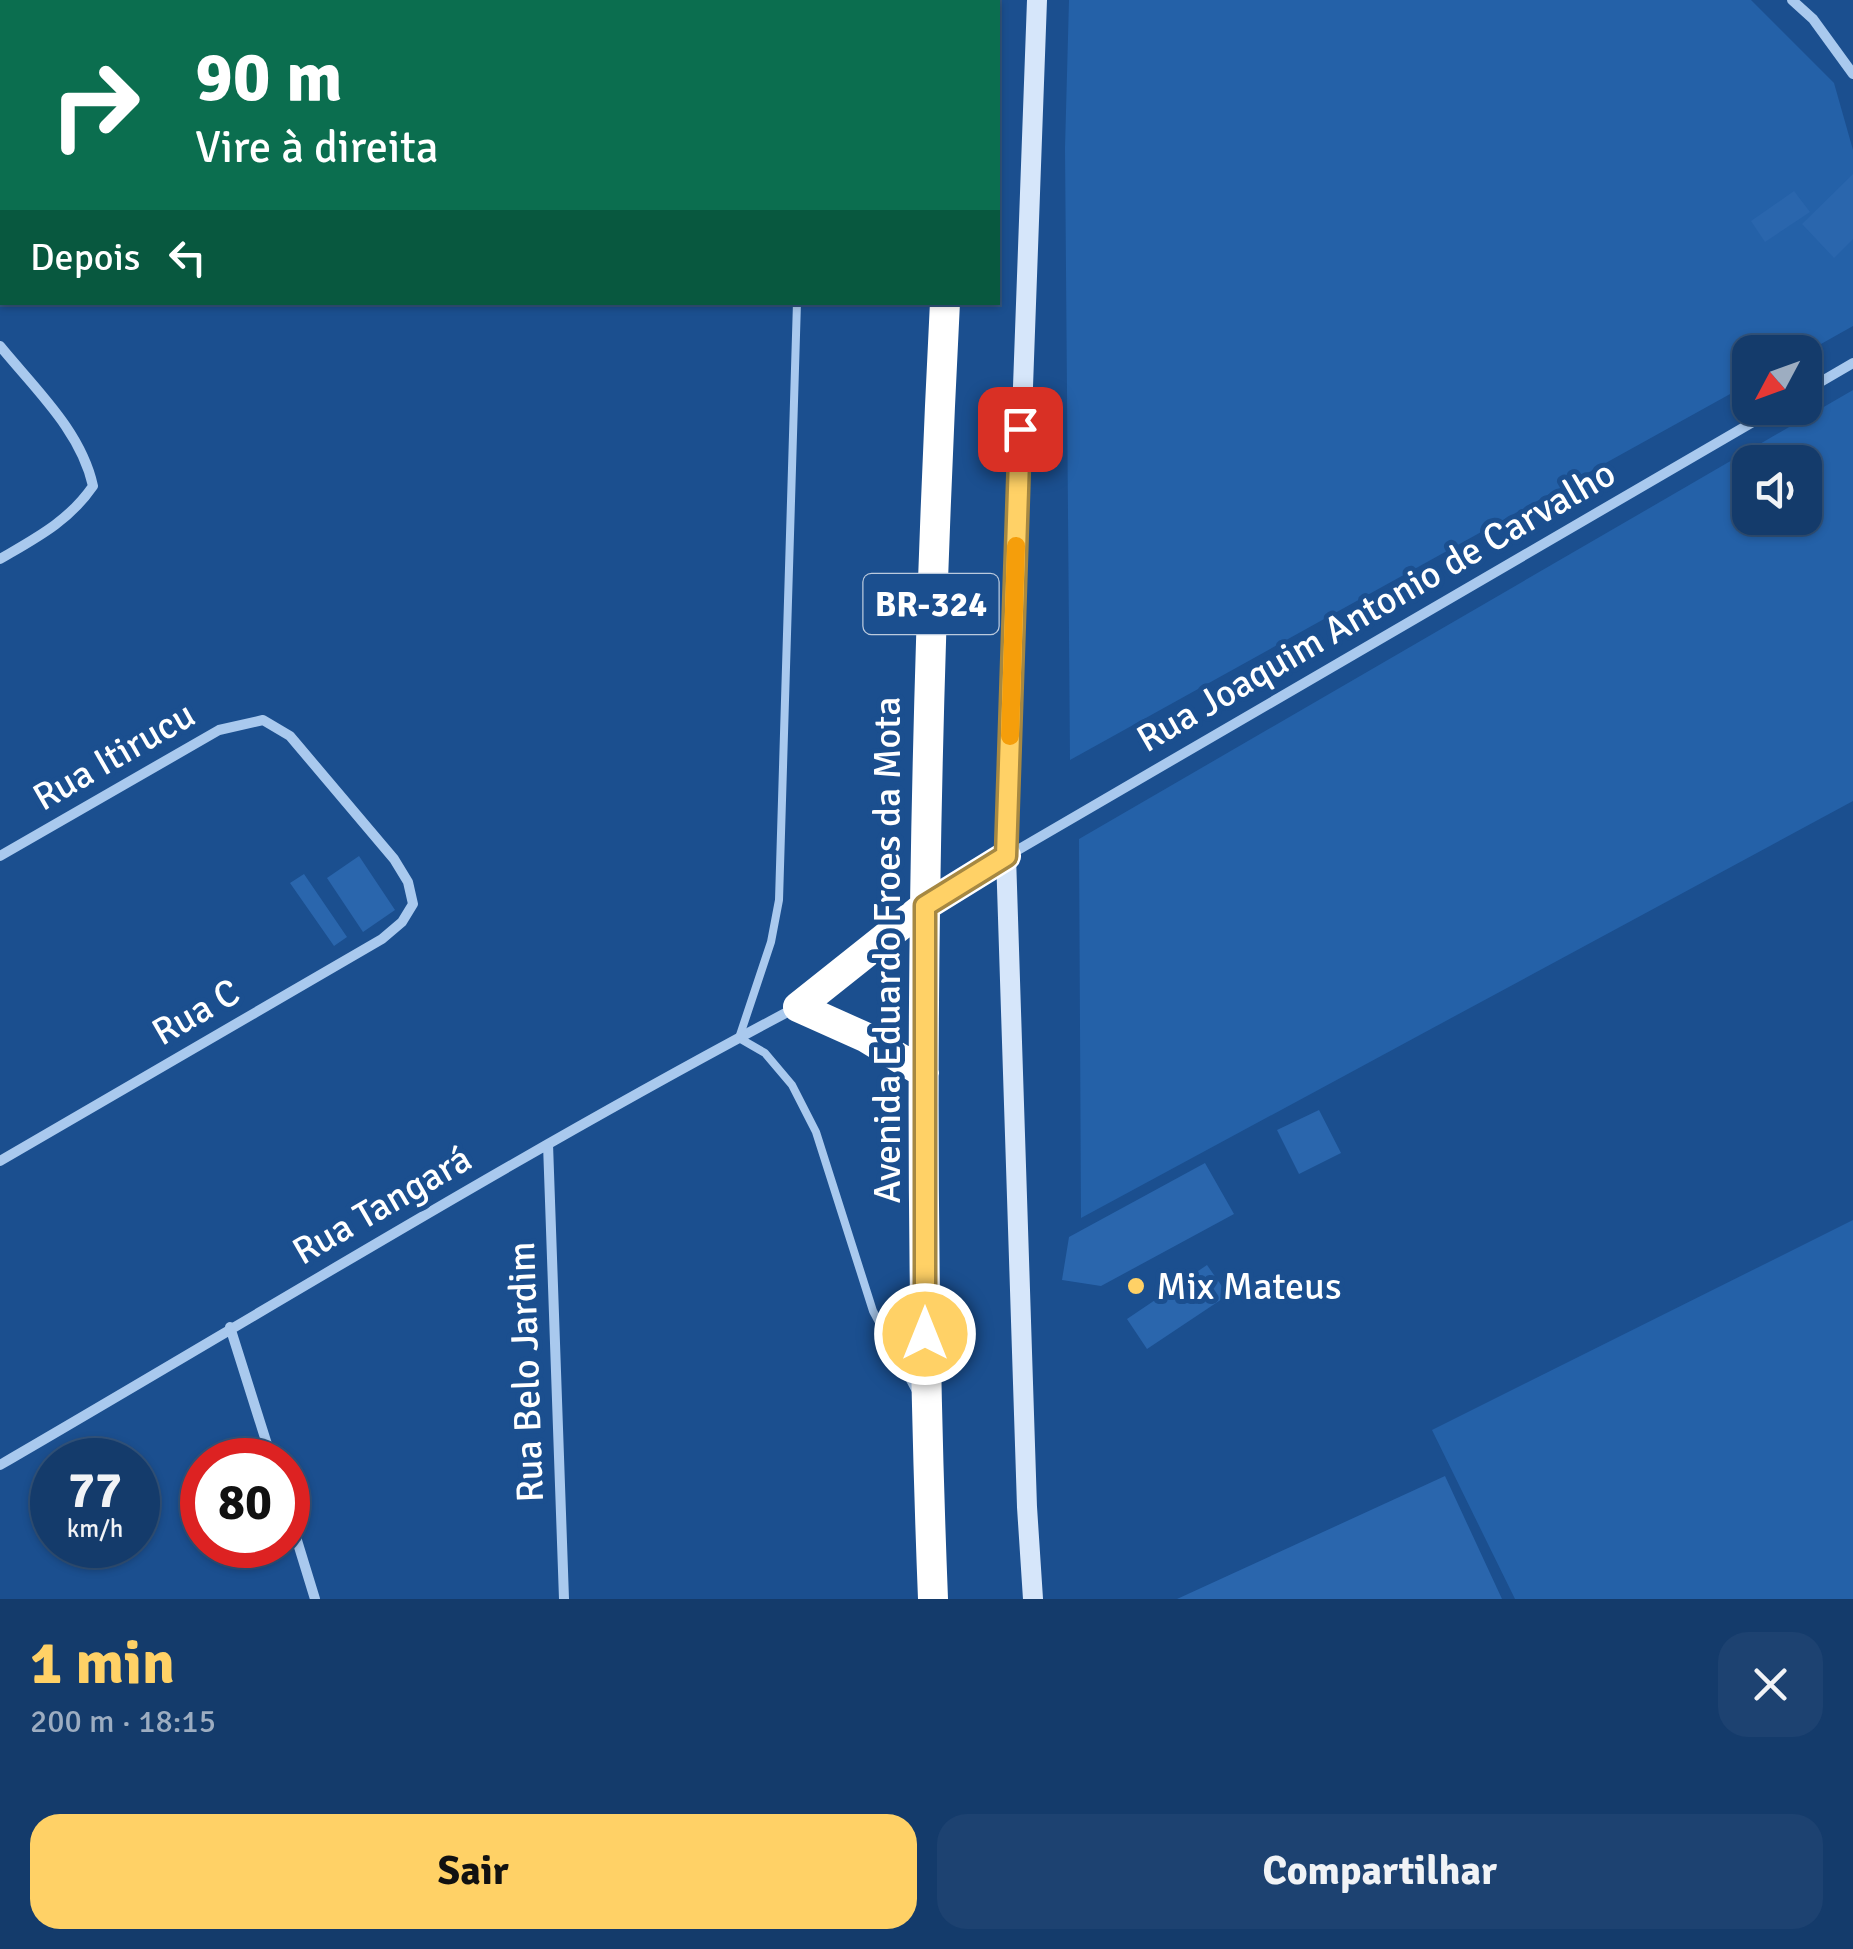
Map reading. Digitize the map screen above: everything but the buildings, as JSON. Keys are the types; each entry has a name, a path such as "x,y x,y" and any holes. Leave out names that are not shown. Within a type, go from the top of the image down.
{"highway":[{"name":"Avenida Eduardo Froes da Mota","path":"933,1599 926,1409 925,906 931,573 944,305"},
{"path":"924,1073 865,1037 798,1006 925,906 1006,856"}],"street":[{"path":"1033,1599 1006,856 1036,0"},
{"path":"1792,0 1852,67"},
{"path":"0,346 70,432 87,461 93,486 77,510 0,559"},
{"path":"1822,381 1853,364"},
{"name":"Rua Joaquim Antonio de Carvalho","path":"1006,856 1748,425"},
{"name":"Rua Itirucu","path":"0,856 219,730 262,720 290,736 394,858 408,882 412,904"},
{"name":"Rua C","path":"0,1161 382,939 402,922 412,904"},
{"name":"Rua Tangará","path":"2,1458 548,1144 798,1006"},
{"name":"Rua Belo Jardim","path":"548,1144 564,1599"},
{"path":"230,1327 265,1438"},
{"path":"306,1568 315,1599"}],"lane":[{"path":"797,305 780,900 772,942 739,1038 765,1053 792,1085 816,1132 873,1311 926,1409"}],"shaded area":[{"path":"1069,0 1751,0 1834,83 1853,150 1853,326 1822,343 1822,335 1732,335 1732,393 1070,760 1065,148"},
{"path":"1853,390 1853,801 1081,1218 1079,839 1732,460 1732,535 1822,535 1822,445 1758,445 1793,425 1822,425 1822,408"},
{"path":"1853,1220 1853,1599 1515,1599 1432,1430"}],"slow traffic":[{"path":"1010,736 1016,546"}],"place":[{"name":"Mix Mateus","path":"1136,1286"}],"route":[{"path":"925,1334 925,906 1006,856 1020,429"}]}
